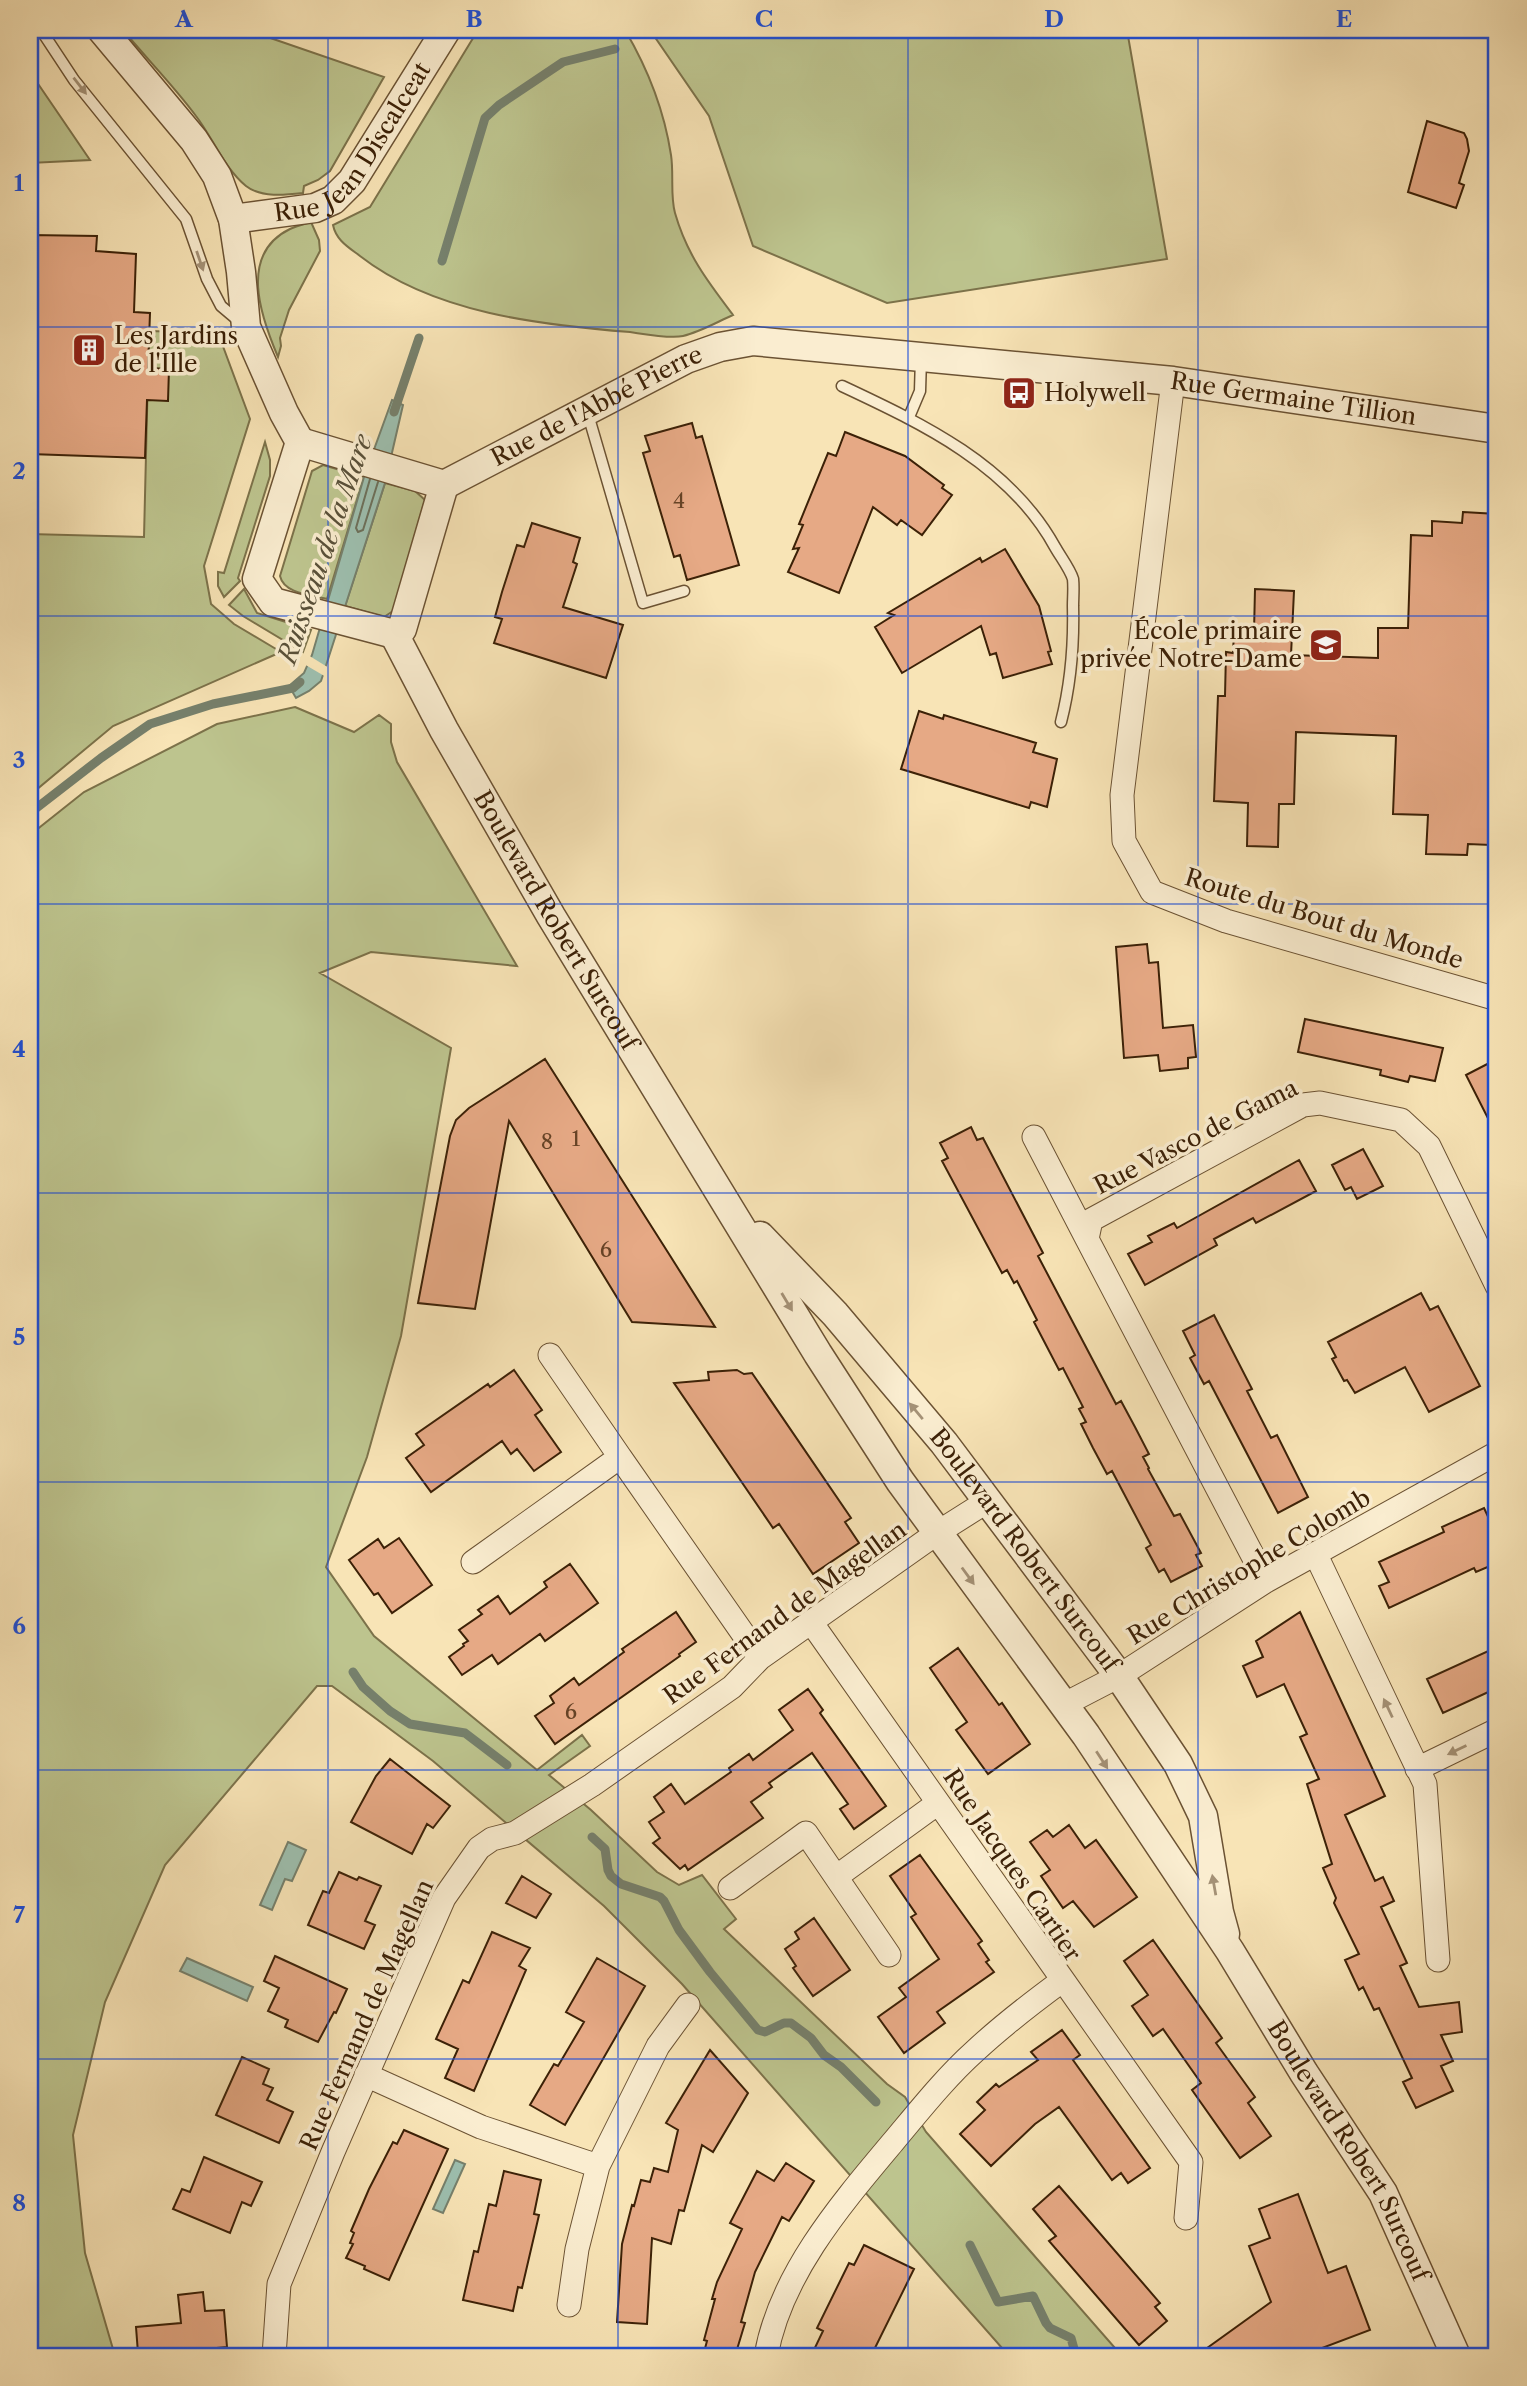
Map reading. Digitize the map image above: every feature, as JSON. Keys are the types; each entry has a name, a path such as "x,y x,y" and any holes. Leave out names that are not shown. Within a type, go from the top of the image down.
{"street":[{"path":"102,30 194,140 217,176 233,219 246,327 284,413 300,442 444,485 402,629 380,631 273,602 257,579 300,442"},
{"name":"Rue Jean Discalceat","path":"233,219 314,208 333,200 352,181 446,30"},
{"name":"Rue Germaine Tillion","path":"753,341 1172,381 1497,429"},
{"name":"Rue de l'Abbé Pierre","path":"444,485 686,359 720,347 753,341"},
{"name":"Route du Bout du Monde","path":"1172,381 1122,795 1124,841 1152,892 1226,921 1497,999"},
{"name":"Boulevard Robert Surcouf","path":"380,631 444,730 551,916 818,1353 900,1481 1065,1704 1230,1951 1304,2073 1383,2193 1456,2356"},
{"name":"Rue Vasco de Gama","path":"1087,1239 1091,1220 1303,1105 1320,1103 1401,1120 1429,1146 1497,1286"},
{"name":"Rue Vasco de Gama","path":"1034,1137 1266,1581"},
{"name":"Boulevard Robert Surcouf","path":"727,1201 835,1314 944,1443 1119,1676 1178,1764 1203,1816 1219,1912 1230,1951"},
{"path":"550,1356 760,1658"},
{"name":"Rue Christophe Colomb","path":"1065,1704 1119,1676 1266,1581 1497,1453"},
{"path":"473,1562 620,1457"},
{"name":"Rue Fernand de Magellan","path":"274,2356 279,2284 366,2075 444,1898 479,1848 492,1839 515,1833 592,1785 732,1687 760,1658 937,1533 986,1502"},
{"path":"1316,1555 1425,1784 1438,1960"},
{"name":"Rue Jacques Cartier","path":"766,2356 785,2293 801,2264 859,2182 915,2115 974,2052 1063,1980 811,1622"},
{"path":"1417,1769 1497,1730"},
{"path":"836,1877 938,1803"},
{"path":"730,1888 806,1833 889,1955"},
{"path":"1063,1980 1191,2162 1186,2218"},
{"path":"569,2305 577,2249 598,2166 658,2046 688,2005"},
{"path":"366,2075 481,2127 598,2166"}],"lane":[{"path":"41,30 74,80 186,219 206,279 221,306 246,327"},
{"path":"909,417 920,391 921,356"},
{"path":"842,386 909,417 962,449 1009,486 1047,532 1073,578 1074,634 1070,685 1061,722"},
{"path":"587,411 643,603 684,591"}],"green space":[{"path":"123,30 247,30 384,77 330,171 304,186 303,193 266,194 252,190 238,179 188,105"},
{"path":"478,30 625,30 648,75 664,122 672,162 674,206 680,228 699,267 733,315 696,332 671,337 524,320 489,313 420,291 389,275 340,239 333,225 370,207"},
{"path":"650,30 1135,30 1128,36 1167,259 887,303 753,246 709,116"},
{"path":"30,72 90,160 30,163"},
{"path":"311,222 319,240 320,251 289,310 280,338 278,357 261,306 259,270 264,254 274,240 290,229"},
{"path":"149,331 218,333 250,419 204,566 211,604 234,624 281,652 113,726 30,795 30,534 144,537"},
{"path":"265,442 270,460 270,476 238,578 240,581 224,597 218,586 218,572 224,573"},
{"path":"323,465 364,477 327,599 293,590 287,587 280,576 312,471"},
{"path":"385,483 415,491 425,500 393,611 384,617 345,606"},
{"path":"244,589 257,613 311,630 303,652 229,605"},
{"path":"295,707 354,732 379,715 391,724 391,742 397,762 517,966 371,952 320,973 451,1048 401,1336 367,1457 326,1567 374,1636 537,1770 582,1735 590,1746 549,1775 657,1872 679,1885 702,1875 736,1919 724,1929 887,2084 905,2097 926,2132 1122,2356 1009,2356 682,1984 604,1906 433,1761 332,1686 317,1686 165,1865 105,2002 73,2135 85,2253 115,2356 30,2356 30,2113 36,2074 30,2070 30,835 84,792 217,724"}],"water":[{"name":"Ruisseau de la Mare","path":"392,400 403,405 385,483 321,681 296,698 289,686 304,673 312,655 364,477"},
{"path":"288,1842 306,1850 292,1881 285,1879 272,1910 260,1905"},
{"path":"187,1958 253,1987 247,2001 180,1971"},
{"path":"455,2160 465,2164 443,2213 433,2209"}],"pier":[{"path":"308,655 329,668 326,677 304,664"}],"building":[{"path":"1427,121 1464,133 1467,139 1469,151 1459,183 1464,185 1456,208 1408,192"},
{"name":"Les Jardins de l'Ille","path":"30,235 97,236 96,251 136,254 134,312 150,313 148,368 169,369 168,401 147,400 145,458 30,454"},
{"path":"692,423 696,438 702,436 739,565 687,580 680,555 674,557 643,453 650,451 645,436"},
{"path":"845,432 905,456 944,485 942,488 952,495 922,535 901,520 897,525 873,507 839,593 788,572 799,548 793,549 803,525 799,524 828,453 836,456"},
{"path":"1463,512 1497,514 1497,711 1491,845 1468,844 1467,855 1426,854 1428,815 1393,814 1396,736 1296,732 1294,804 1279,804 1278,847 1247,846 1248,803 1214,801 1218,696 1225,696 1226,652 1233,653 1234,632 1254,632 1255,589 1294,591 1291,655 1378,658 1378,628 1408,628 1411,535 1432,536 1432,521 1462,523"},
{"path":"532,523 580,538 573,562 577,564 563,607 623,625 606,678 494,643 502,619 495,617 502,592 517,545 524,547"},
{"path":"1005,549 1039,606 1052,664 1003,678 996,653 990,655 981,626 902,673 875,627 894,615 888,613 980,558 982,562"},
{"path":"919,711 943,719 944,715 1036,743 1033,752 1057,759 1047,807 1031,802 1029,808 901,769"},
{"path":"1147,944 1149,963 1158,962 1163,1028 1193,1025 1196,1057 1188,1058 1188,1068 1160,1071 1158,1055 1124,1058 1116,947"},
{"path":"1305,1019 1443,1048 1435,1081 1410,1076 1408,1082 1380,1075 1381,1070 1298,1052"},
{"path":"545,1059 715,1327 632,1322 509,1121 475,1309 418,1303 450,1136 456,1120 469,1108"},
{"path":"1497,1059 1497,1136 1466,1075"},
{"path":"971,1127 977,1140 983,1138 1043,1253 1038,1256 1116,1404 1121,1401 1149,1454 1143,1457 1148,1469 1174,1516 1180,1514 1201,1553 1196,1555 1202,1566 1171,1582 1164,1569 1159,1572 1146,1548 1151,1545 1112,1471 1107,1474 1093,1448 1081,1424 1086,1422 1079,1409 1083,1407 1063,1368 1059,1370 1034,1322 1037,1320 1017,1281 1014,1283 1007,1270 1002,1273 942,1161 948,1158 940,1143"},
{"path":"1363,1149 1383,1186 1357,1199 1351,1187 1345,1190 1332,1165"},
{"path":"1299,1160 1316,1191 1256,1223 1253,1218 1214,1239 1217,1245 1145,1285 1128,1254 1152,1242 1148,1236 1174,1223 1177,1228"},
{"path":"1421,1293 1430,1310 1438,1306 1480,1386 1429,1412 1405,1367 1355,1393 1347,1380 1344,1381 1332,1359 1336,1357 1328,1342"},
{"path":"1214,1315 1252,1389 1247,1391 1271,1438 1277,1435 1308,1497 1278,1513 1209,1381 1204,1384 1190,1358 1195,1355 1183,1331"},
{"path":"514,1370 542,1410 535,1415 561,1452 534,1471 517,1449 511,1454 502,1441 431,1492 406,1458 424,1445 416,1434 488,1384 490,1387"},
{"path":"737,1370 744,1374 752,1373 851,1518 845,1522 859,1543 813,1574 779,1524 773,1528 674,1383 709,1380 708,1372"},
{"path":"1484,1508 1497,1536 1497,1563 1476,1572 1474,1568 1389,1608 1379,1586 1389,1582 1379,1562 1444,1532 1442,1527"},
{"path":"399,1538 432,1585 392,1613 378,1593 374,1595 349,1560 378,1539 384,1548"},
{"path":"570,1564 598,1603 545,1641 540,1634 498,1664 492,1655 462,1675 449,1657 468,1641 459,1630 482,1614 478,1610 498,1596 510,1614 547,1587 544,1582"},
{"path":"676,1612 696,1642 555,1744 535,1716 554,1703 550,1696 574,1678 579,1685 624,1652 622,1649"},
{"path":"1300,1612 1385,1796 1345,1815 1375,1881 1383,1877 1394,1901 1381,1907 1407,1963 1400,1966 1419,2007 1459,2002 1462,2032 1441,2035 1453,2061 1441,2066 1453,2091 1416,2108 1403,2082 1412,2078 1379,2008 1374,2010 1363,1987 1359,1990 1345,1960 1359,1954 1334,1903 1336,1898 1323,1868 1332,1864 1307,1784 1319,1779 1300,1737 1307,1734 1284,1684 1257,1697 1243,1666 1263,1657 1256,1641"},
{"path":"1497,1647 1497,1688 1443,1713 1427,1679"},
{"path":"958,1648 999,1705 1002,1703 1030,1744 988,1774 956,1730 967,1722 930,1668"},
{"path":"808,1689 823,1710 820,1713 886,1806 854,1829 840,1809 848,1804 812,1753 769,1783 772,1787 751,1802 763,1818 688,1870 685,1865 680,1869 653,1843 660,1838 649,1822 664,1812 654,1797 671,1784 685,1804 731,1772 729,1768 749,1754 753,1760 793,1730 779,1710"},
{"path":"390,1759 450,1806 433,1828 427,1824 412,1854 351,1822 376,1776"},
{"path":"1069,1825 1085,1848 1096,1840 1137,1897 1094,1927 1073,1901 1063,1908 1041,1876 1050,1870 1030,1842 1047,1830 1053,1837"},
{"path":"920,1855 982,1941 978,1944 994,1972 937,2012 945,2023 904,2053 878,2017 906,1997 899,1988 939,1959 911,1917 916,1914 890,1876"},
{"path":"339,1872 381,1886 365,1921 375,1925 364,1949 308,1925 323,1891 329,1893"},
{"path":"522,1876 551,1894 536,1918 506,1903"},
{"path":"814,1918 850,1970 813,1996 793,1968 796,1966 785,1949 799,1939 795,1932"},
{"path":"492,1932 530,1948 519,1966 526,1970 474,2091 445,2078 458,2049 436,2039 463,1980 469,1983"},
{"path":"1153,1940 1222,2038 1216,2043 1255,2097 1248,2103 1271,2136 1240,2158 1192,2090 1201,2083 1163,2029 1153,2036 1132,2006 1148,1995 1124,1961"},
{"path":"275,1956 347,1989 318,2042 285,2027 288,2020 268,2011 279,1988 264,1981"},
{"path":"597,1958 645,1986 565,2125 530,2105 554,2064 558,2066 584,2022 566,2012"},
{"path":"1062,2030 1080,2055 1073,2060 1150,2168 1128,2183 1121,2173 1112,2180 1059,2107 1035,2124 991,2166 960,2134 985,2110 977,2102 996,2084 999,2087 1038,2060 1031,2052"},
{"path":"710,2050 748,2093 713,2152 702,2145 684,2211 679,2210 671,2244 652,2238 647,2324 617,2322 622,2244 632,2205 634,2206 641,2180 650,2182 654,2168 668,2172 678,2130 666,2123"},
{"path":"242,2057 269,2069 263,2084 273,2088 267,2100 293,2112 279,2143 216,2115"},
{"path":"404,2130 448,2149 389,2280 346,2258 353,2244 350,2243 354,2233 351,2231 369,2189 393,2142 397,2144"},
{"path":"204,2157 262,2182 251,2206 242,2202 230,2233 173,2209 182,2189 190,2192"},
{"path":"786,2163 814,2181 789,2221 782,2217 755,2272 735,2356 703,2356 717,2282 742,2229 730,2223 757,2171 774,2181"},
{"path":"504,2171 541,2180 534,2214 539,2215 522,2288 518,2287 513,2311 463,2300 474,2251 478,2252 489,2204 496,2206"},
{"path":"1059,2186 1160,2303 1155,2307 1167,2321 1139,2345 1049,2241 1056,2236 1033,2209"},
{"path":"1298,2194 1328,2273 1346,2266 1370,2330 1301,2356 1196,2356 1271,2302 1249,2246 1270,2238 1259,2209"},
{"path":"864,2245 914,2269 871,2356 811,2356 823,2331 817,2328 849,2263 854,2265"},
{"path":"203,2292 205,2311 224,2310 227,2347 142,2355 138,2353 136,2327 181,2323 178,2295"}],"waterway":[{"name":"Ruisseau de la Mare","path":"442,261 485,118 499,105 563,62 615,49"},
{"name":"Ruisseau de la Mare","path":"394,412 419,338"},
{"name":"Ruisseau de la Mare","path":"30,813 150,724 213,704 293,688 300,682"},
{"path":"353,1672 363,1687 390,1711 410,1724 465,1733 507,1765"},
{"path":"592,1837 605,1849 611,1876 621,1884 660,1897 664,1901 679,1930 758,2030 765,2032 784,2023 791,2023 811,2038 824,2055 841,2067 876,2102"},
{"path":"970,2245 998,2302 1033,2296 1050,2328 1071,2338 1076,2356"}],"place":[{"name":"Les Jardins de l'Ille","path":"89,350"},
{"name":"Holywell","path":"1019,393"},
{"name":"École primaire privée Notre-Dame","path":"1326,645"}]}
